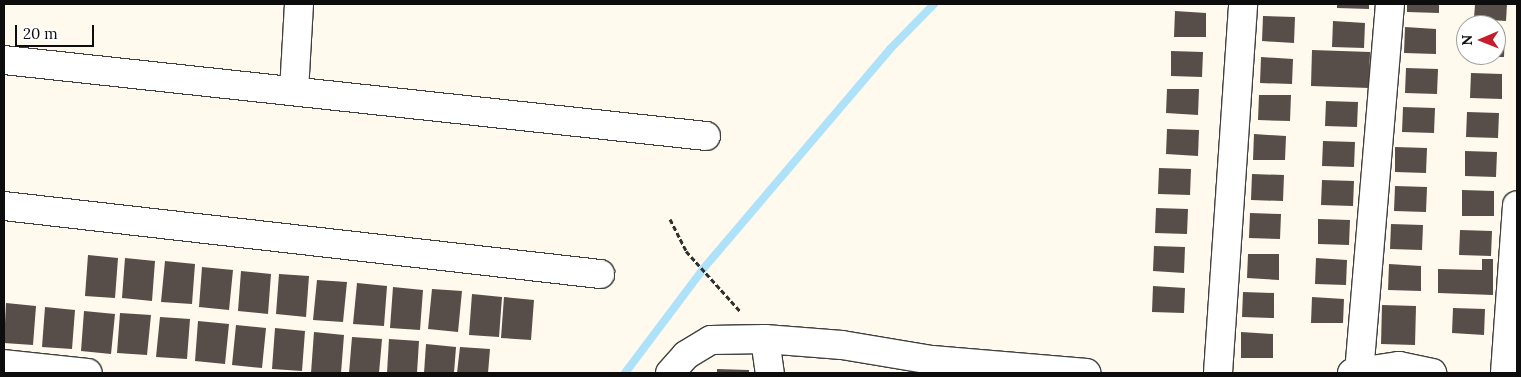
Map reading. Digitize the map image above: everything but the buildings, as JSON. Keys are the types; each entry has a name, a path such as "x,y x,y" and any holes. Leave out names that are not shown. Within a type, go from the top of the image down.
{"street":[{"path":"294,91 299,4"},
{"path":"1218,373 1243,4"},
{"path":"1390,4 1357,373 1399,366 1432,373"},
{"path":"4,60 706,136"},
{"path":"1505,373 1517,205"},
{"path":"4,206 600,274"},
{"path":"765,339 770,373"},
{"path":"670,373 686,354 711,340 765,339 842,345 931,367 1075,373"},
{"path":"4,364 88,373"}],"path":[{"path":"670,219 686,250 765,339"}],"waterway":[{"path":"625,373 703,269 890,49 934,4"}]}
